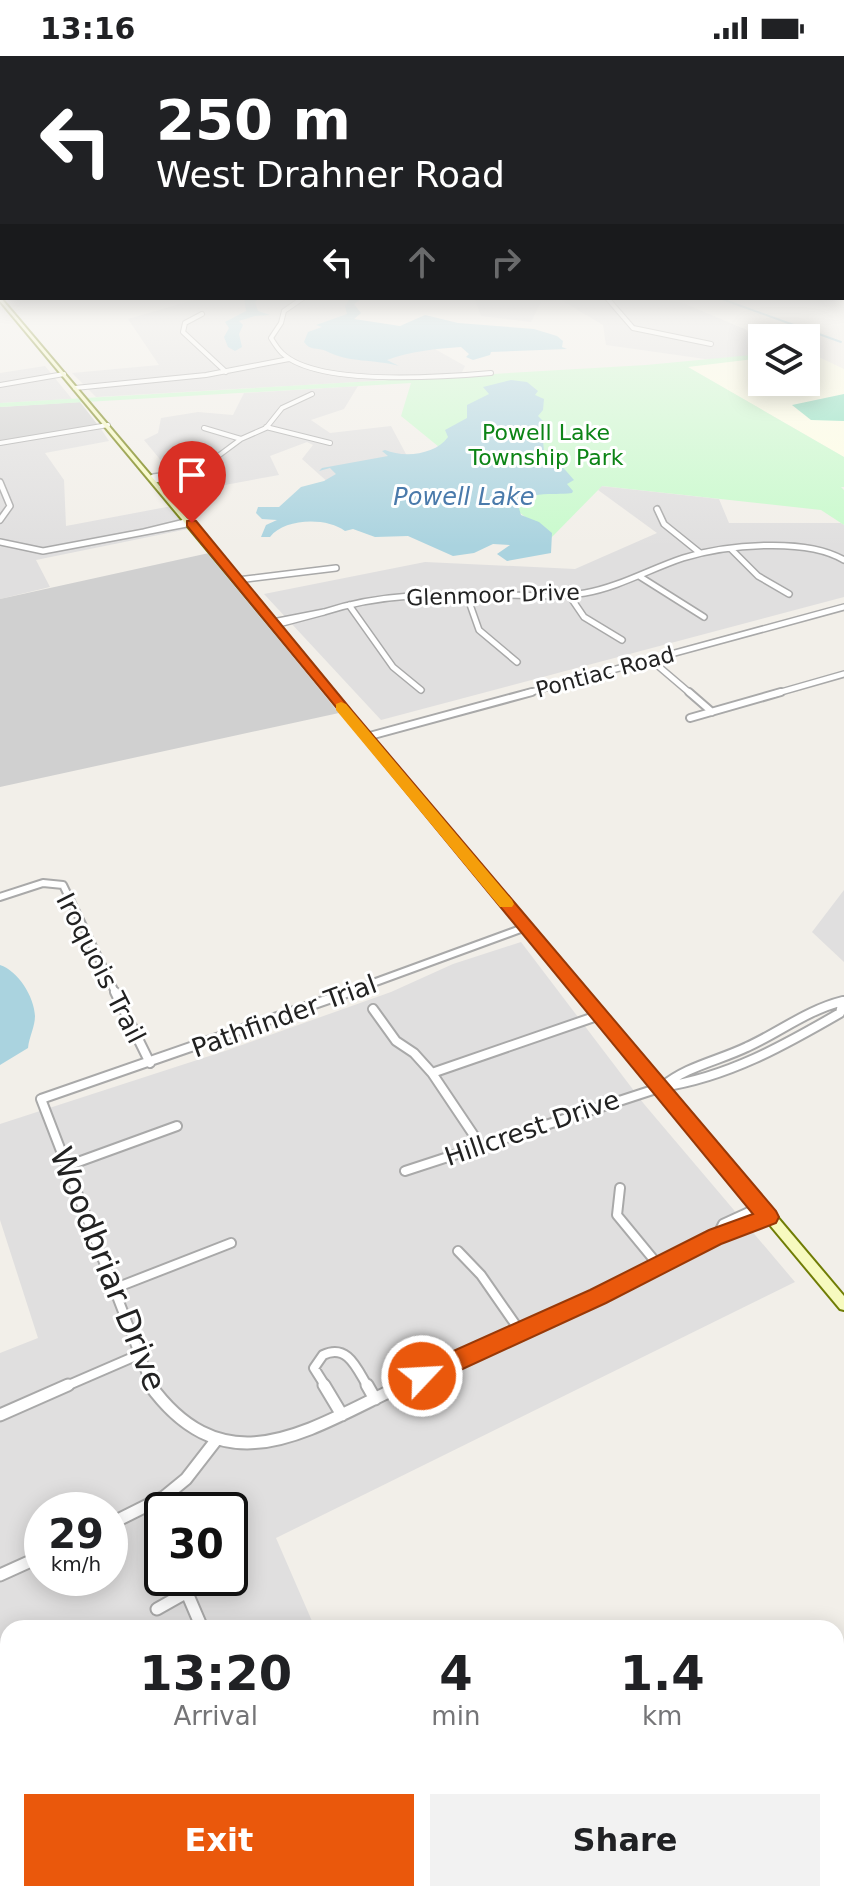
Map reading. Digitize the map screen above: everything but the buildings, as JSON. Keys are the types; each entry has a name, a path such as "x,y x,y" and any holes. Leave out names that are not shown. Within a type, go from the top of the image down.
{"street":[{"path":"0,385 63,374"},
{"path":"64,374 844,1305"},
{"path":"75,388 206,374"},
{"path":"352,374 446,374"},
{"path":"154,479 191,472 206,465 241,439 266,427 282,408 312,394"},
{"path":"0,443 108,425"},
{"path":"266,427 330,443"},
{"path":"204,428 241,439"},
{"path":"0,482 10,506 0,520"},
{"path":"657,509 664,524 700,553"},
{"path":"0,542 43,551 190,522"},
{"name":"Glenmoor Drive","path":"274,623 349,605 407,598 569,595 612,588 700,553 731,549 818,546 844,560"},
{"path":"731,549 758,576 789,594"},
{"path":"238,580 336,568"},
{"path":"639,576 704,617"},
{"path":"569,595 584,617 622,640"},
{"path":"467,596 479,630 517,662"},
{"path":"349,605 393,667 421,690"},
{"name":"Pontiac Road","path":"366,737 844,607"},
{"path":"650,659 712,712"},
{"path":"690,718 844,674"},
{"name":"Iroquois Trail","path":"0,897 43,883 63,885 150,1063"},
{"name":"Pathfinder Trial","path":"41,1099 150,1063 526,927"},
{"path":"844,1000 840,1013 746,1063 685,1085 661,1087 676,1073 735,1052 826,1003 844,1000"},
{"path":"373,1009 396,1041 414,1053 432,1073 481,1146"},
{"path":"432,1073 600,1015"},
{"path":"735,1052 746,1063"},
{"name":"Hillcrest Drive","path":"405,1171 661,1087"},
{"name":"Woodbriar Drive","path":"41,1099 147,1381 185,1427 217,1439 251,1444 282,1441 659,1266 717,1236 730,1234 768,1217"},
{"path":"67,1166 177,1126"},
{"path":"620,1188 617,1215 659,1266"},
{"name":"Woodbriar Drive","path":"717,1236 723,1224 760,1207"},
{"path":"113,1289 231,1243"},
{"path":"458,1251 481,1275 520,1331"},
{"path":"342,1415 314,1368 316,1359 322,1354 333,1351 348,1355 375,1399"},
{"path":"0,1415 138,1355"},
{"path":"128,1515 164,1497 186,1479 217,1439"},
{"path":"0,1575 24,1564"},
{"path":"157,1609 181,1596"},
{"path":"188,1596 199,1620"}],"shaded area":[{"path":"0,374 52,374 72,399 0,403"},
{"path":"73,374 461,374 460,376 96,397"},
{"path":"700,374 748,374 748,396 820,396 820,374 844,374 844,457"},
{"path":"358,386 344,409 311,420 330,433 391,426 414,469 331,485 302,459 313,445 307,442 270,456 279,475 187,492 144,440 158,433 161,418 198,412 233,415 244,393"},
{"path":"80,402 101,429 0,445 0,407"},
{"path":"101,429 109,441 45,453 64,480 66,526 172,506 188,529 36,560 50,587 0,599 0,445"},
{"path":"601,486 719,499 729,523 841,523 844,525 844,597 381,720 264,594 425,562 575,569 657,533 598,490"},
{"path":"209,553 339,713 0,787 0,599"},
{"path":"844,890 844,962 812,932"},
{"path":"521,942 644,1104 795,1282 276,1538 312,1620 0,1620 0,1353 38,1338 0,1220 0,1124 228,1050 391,992 453,964"}],"green space":[{"name":"Powell Lake Township Park","path":"491,374 700,374 844,457 844,487 841,487 844,490 844,525 821,510 602,486 551,538 401,416 411,383 0,407 0,403"},
{"path":"844,394 844,421 811,420 792,405"}],"water":[{"name":"Powell Lake","path":"511,380 527,382 538,391 535,395 544,399 543,410 538,416 548,426 543,441 544,451 534,453 560,464 574,480 567,484 572,493 537,495 518,505 521,515 539,522 552,533 551,553 507,561 497,554 510,545 493,544 474,553 453,556 408,536 375,537 317,522 295,523 270,537 261,537 266,525 277,520 262,519 256,513 258,507 279,507 301,487 336,474 330,468 319,471 322,468 388,456 382,451 385,450 410,454 435,448 448,437 445,430 467,418 467,405 489,394 483,387"},
{"path":"0,965 24,985 32,1000 35,1016 28,1048 0,1065"}],"slow traffic":[{"path":"341,707 506,904"}],"route":[{"path":"192,523 348,715 768,1217 730,1234 717,1236 598,1296 422,1376"}]}
